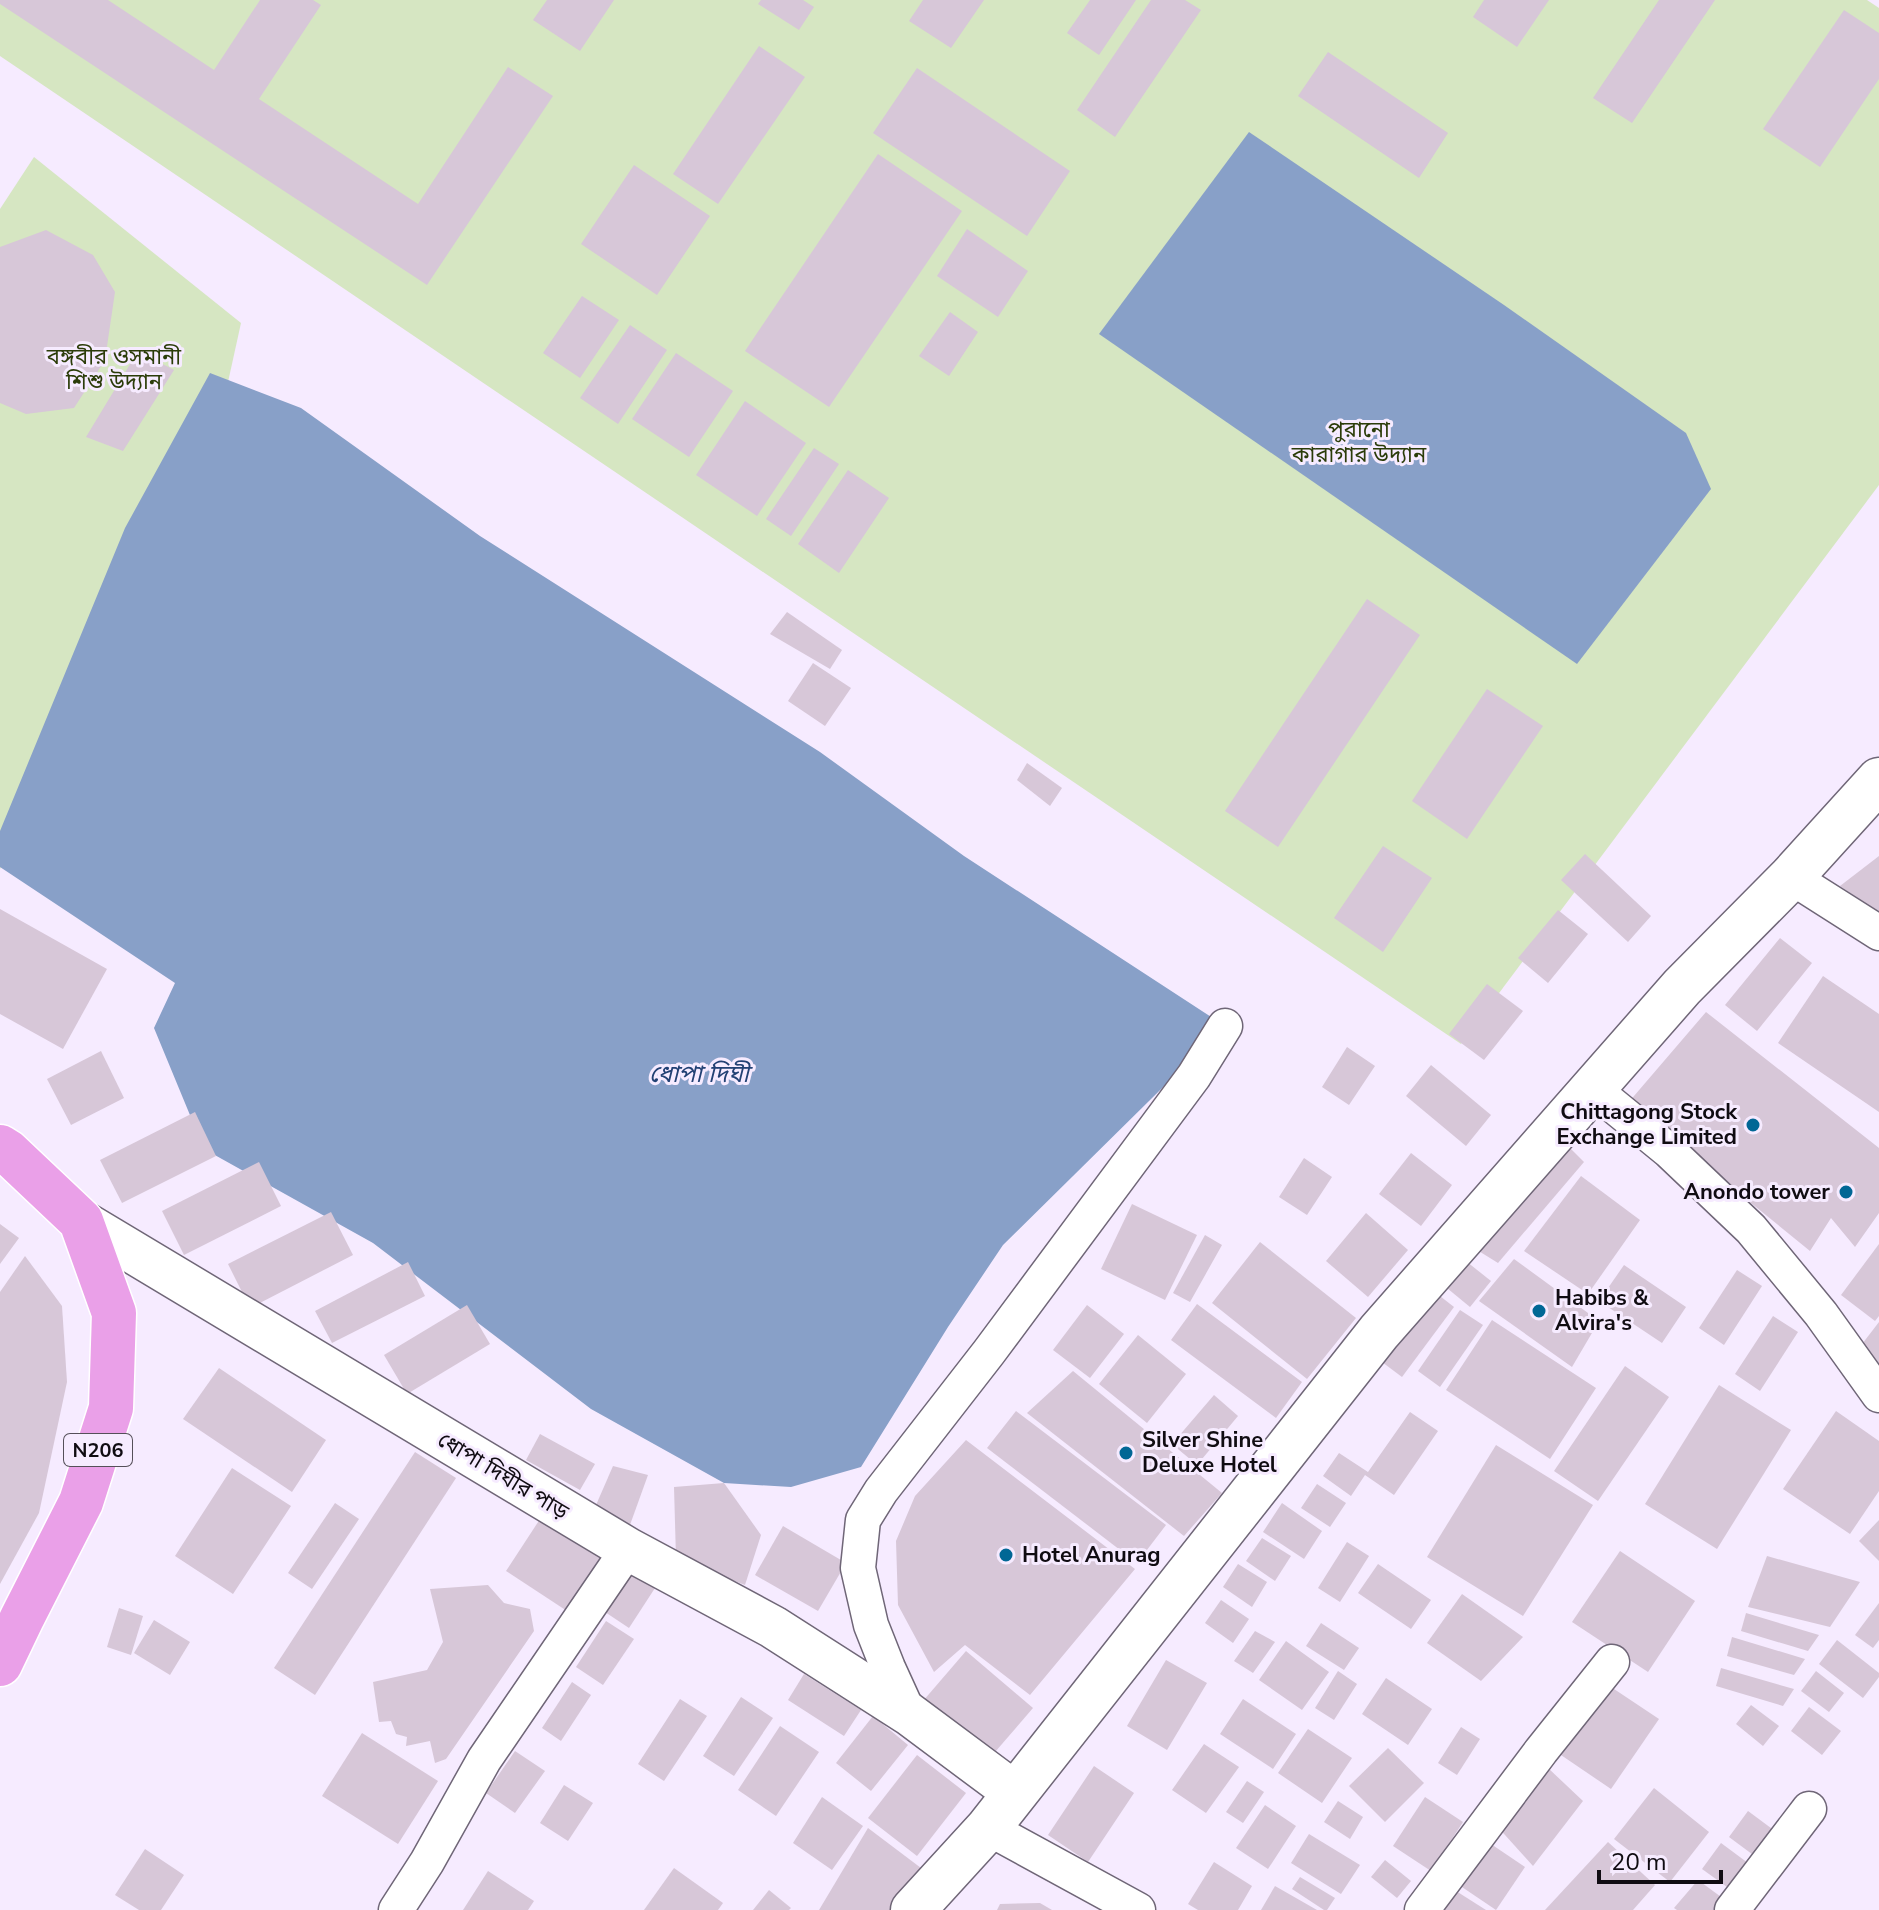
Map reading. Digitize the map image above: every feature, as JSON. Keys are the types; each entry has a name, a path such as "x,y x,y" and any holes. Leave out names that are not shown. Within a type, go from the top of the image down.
{"highway":[{"name":"ধোপা দিঘীর পাড়","path":"3,1145 81,1221"},
{"name":"N206","path":"0,1664 81,1502 111,1408 114,1313 81,1221"}],"main road":[{"path":"913,1910 988,1828 1379,1332 1682,987 1791,877 1879,780"}],"street":[{"path":"1791,877 1879,933"},
{"path":"909,1714 871,1625 858,1568 863,1520 881,1491 989,1352 1194,1076 1225,1026"},
{"path":"1593,1089 1669,1151 1751,1229 1821,1314 1879,1395"},
{"name":"ধোপা দিঘীর পাড়","path":"81,1221 628,1549 773,1627 909,1714 1015,1793"},
{"path":"396,1910 427,1862 484,1760 628,1549"},
{"path":"1422,1910 1612,1662"},
{"path":"1732,1910 1809,1809"},
{"path":"988,1828 1138,1910"}],"green space":[{"name":"পুরানো কারাগার উদ্যান","path":"0,0 1867,0 1879,8 1879,485 1461,1044 0,56"},
{"name":"বঙ্গবীর ওসমানী শিশু উদ্যান","path":"34,157 241,323 206,482 0,869 0,209"}],"water":[{"path":"1249,132 1686,433 1711,489 1577,664 1099,334"},
{"name":"ধোপা দিঘী","path":"210,373 301,408 480,536 820,752 964,856 1225,1026 1003,1245 861,1467 791,1487 724,1483 591,1409 373,1243 204,1149 154,1028 175,983 0,867 0,831 125,528"}],"building":[{"path":"0,0 108,0 214,70 260,0 313,0 321,5 259,99 418,204 508,67 553,96 427,285 0,4"},
{"path":"547,0 614,0 580,51 533,20"},
{"path":"761,0 803,0 814,7 799,30 758,4"},
{"path":"923,0 984,0 951,48 909,21"},
{"path":"1090,0 1136,0 1099,55 1067,33"},
{"path":"1151,0 1185,0 1201,10 1115,137 1077,110"},
{"path":"1484,0 1549,0 1517,47 1473,17"},
{"path":"1659,0 1715,0 1632,123 1593,98"},
{"path":"1844,10 1879,33 1879,79 1820,167 1763,129"},
{"path":"759,46 805,77 718,204 673,174"},
{"path":"1328,52 1448,133 1419,178 1298,96"},
{"path":"917,68 1070,171 1027,236 873,133"},
{"path":"878,154 962,211 829,407 745,351"},
{"path":"634,165 710,216 657,295 581,244"},
{"path":"967,229 1028,271 998,317 937,276"},
{"path":"46,230 93,255 115,292 105,360 74,408 26,414 0,403 0,247"},
{"path":"582,296 619,320 580,378 543,353"},
{"path":"950,312 978,332 949,376 919,356"},
{"path":"630,325 667,350 618,424 580,398"},
{"path":"138,351 174,370 123,451 86,437"},
{"path":"676,353 733,391 689,457 632,419"},
{"path":"745,401 806,443 757,516 696,475"},
{"path":"814,448 839,464 791,536 766,519"},
{"path":"848,470 889,498 839,573 798,544"},
{"path":"1367,599 1420,635 1278,847 1225,811"},
{"path":"787,612 842,650 830,669 770,634"},
{"path":"813,663 851,688 825,726 788,701"},
{"path":"1487,689 1543,726 1467,839 1412,801"},
{"path":"1027,763 1062,788 1050,806 1017,780"},
{"path":"1383,846 1432,878 1383,952 1334,918"},
{"path":"1585,854 1651,916 1628,942 1561,880"},
{"path":"1879,856 1879,913 1840,886"},
{"path":"0,909 107,969 63,1049 0,1014"},
{"path":"1558,910 1588,934 1548,983 1518,958"},
{"path":"1780,938 1812,963 1757,1031 1725,1005"},
{"path":"1823,976 1879,1014 1879,1112 1778,1043"},
{"path":"1487,984 1523,1011 1484,1060 1449,1034"},
{"name":"Chittagong Stock Exchange Limited","path":"1706,1012 1879,1148 1879,1213 1855,1247 1831,1218 1810,1251 1628,1103"},
{"path":"1347,1047 1375,1066 1349,1105 1322,1087"},
{"path":"101,1051 124,1098 71,1125 47,1079"},
{"path":"1431,1065 1491,1115 1466,1146 1406,1096"},
{"path":"195,1112 216,1156 122,1203 100,1160"},
{"path":"1556,1134 1584,1162 1498,1263 1461,1240"},
{"path":"1411,1153 1452,1185 1421,1226 1379,1194"},
{"path":"1304,1158 1332,1177 1307,1215 1279,1197"},
{"path":"259,1162 281,1206 184,1255 162,1211"},
{"path":"1581,1176 1640,1220 1588,1294 1524,1251"},
{"path":"1132,1204 1197,1235 1165,1300 1101,1269"},
{"path":"331,1212 353,1255 250,1308 228,1264"},
{"path":"1366,1213 1408,1250 1368,1297 1326,1261"},
{"path":"0,1224 19,1238 0,1264"},
{"path":"1205,1235 1222,1245 1190,1302 1173,1293"},
{"path":"1260,1242 1356,1318 1307,1379 1212,1303"},
{"path":"1879,1244 1879,1316 1875,1321 1841,1295"},
{"path":"1457,1254 1491,1281 1470,1307 1436,1279"},
{"path":"25,1256 62,1306 67,1382 39,1513 0,1584 0,1292"},
{"name":"Habibs & Alvira's","path":"1514,1259 1599,1321 1572,1367 1479,1301"},
{"path":"408,1262 425,1296 332,1343 315,1311"},
{"path":"1624,1265 1686,1307 1662,1343 1599,1301"},
{"path":"1737,1270 1762,1286 1724,1345 1699,1328"},
{"path":"1431,1289 1454,1307 1402,1377 1378,1359"},
{"path":"1197,1304 1302,1382 1276,1418 1171,1340"},
{"path":"467,1305 490,1344 407,1394 384,1355"},
{"path":"1087,1305 1124,1334 1090,1378 1053,1350"},
{"path":"1460,1310 1483,1325 1440,1387 1418,1371"},
{"path":"1773,1316 1798,1332 1760,1391 1735,1374"},
{"path":"1492,1320 1596,1388 1550,1459 1446,1390"},
{"path":"1879,1322 1879,1364 1859,1348"},
{"path":"1138,1335 1186,1374 1147,1423 1099,1384"},
{"path":"1625,1366 1669,1397 1598,1501 1554,1471"},
{"path":"219,1368 326,1440 292,1492 183,1419"},
{"name":"Silver Shine Deluxe Hotel","path":"1073,1371 1222,1493 1184,1536 1027,1413"},
{"path":"1719,1385 1791,1430 1717,1549 1645,1504"},
{"path":"1214,1395 1238,1416 1197,1465 1172,1444"},
{"path":"1016,1411 1166,1525 1137,1563 987,1448"},
{"path":"1836,1411 1879,1441 1879,1491 1850,1534 1783,1489"},
{"path":"1410,1412 1438,1431 1394,1495 1365,1475 1351,1496 1323,1476 1339,1453 1368,1472"},
{"path":"540,1434 595,1464 580,1490 526,1460"},
{"name":"Hotel Anurag","path":"966,1440 1135,1569 1030,1695 965,1645 934,1672 898,1605 896,1541 915,1496"},
{"path":"1496,1445 1593,1505 1523,1616 1427,1557"},
{"path":"415,1452 456,1478 315,1695 274,1668"},
{"path":"613,1466 648,1475 626,1536 593,1512"},
{"path":"232,1468 291,1506 233,1594 175,1556"},
{"path":"724,1483 761,1535 745,1585 676,1558 674,1487"},
{"path":"1317,1484 1346,1503 1330,1527 1301,1508"},
{"path":"335,1503 359,1519 312,1589 288,1573"},
{"path":"1282,1503 1322,1531 1304,1559 1263,1532"},
{"path":"542,1516 603,1556 567,1611 506,1571"},
{"path":"1879,1520 1879,1561 1859,1541"},
{"path":"783,1526 846,1563 818,1611 755,1575"},
{"path":"1262,1538 1291,1556 1275,1581 1246,1561"},
{"path":"1347,1542 1369,1556 1340,1602 1318,1588"},
{"path":"1620,1551 1695,1601 1648,1672 1572,1622"},
{"path":"1767,1556 1860,1582 1830,1627 1748,1607"},
{"path":"1238,1564 1267,1582 1252,1607 1223,1587"},
{"path":"1378,1564 1431,1600 1411,1629 1358,1593"},
{"path":"630,1573 655,1588 629,1628 605,1612"},
{"path":"488,1585 504,1603 530,1609 534,1631 446,1759 435,1763 430,1741 406,1746 407,1737 396,1734 391,1721 379,1722 373,1682 427,1670 443,1642 430,1589"},
{"path":"1462,1594 1523,1637 1481,1681 1427,1643"},
{"path":"1221,1600 1249,1619 1233,1643 1205,1623"},
{"path":"1879,1603 1879,1640 1873,1648 1855,1635"},
{"path":"119,1608 143,1616 131,1655 107,1647"},
{"path":"1746,1613 1819,1635 1808,1651 1741,1631"},
{"path":"154,1620 190,1642 170,1675 134,1653"},
{"path":"606,1621 634,1639 603,1685 576,1667"},
{"path":"1321,1623 1359,1648 1344,1670 1306,1646"},
{"path":"1255,1631 1275,1642 1253,1673 1234,1661"},
{"path":"1732,1637 1805,1659 1794,1675 1727,1656"},
{"path":"1837,1640 1879,1673 1863,1698 1819,1664"},
{"path":"1286,1641 1329,1672 1302,1710 1259,1680"},
{"path":"966,1651 1033,1708 989,1759 923,1701"},
{"path":"1166,1660 1207,1683 1167,1750 1127,1726"},
{"path":"1721,1668 1794,1689 1783,1706 1716,1686"},
{"path":"1338,1671 1357,1684 1334,1720 1315,1708"},
{"path":"1816,1671 1844,1693 1829,1712 1801,1691"},
{"path":"804,1674 861,1710 844,1736 788,1700"},
{"path":"1386,1678 1432,1709 1408,1745 1362,1714"},
{"path":"572,1682 591,1695 561,1741 542,1728"},
{"path":"1605,1683 1659,1719 1611,1789 1558,1753"},
{"path":"741,1697 773,1718 734,1776 703,1756"},
{"path":"680,1699 707,1716 664,1781 638,1764"},
{"path":"1243,1699 1296,1734 1273,1769 1220,1734"},
{"path":"1751,1705 1779,1726 1763,1746 1736,1724"},
{"path":"1809,1707 1841,1731 1822,1755 1791,1731"},
{"path":"873,1716 908,1745 871,1791 836,1763"},
{"path":"780,1726 819,1752 776,1816 738,1790"},
{"path":"1461,1727 1480,1739 1457,1775 1438,1763"},
{"path":"1308,1729 1352,1758 1322,1803 1278,1773"},
{"path":"362,1733 438,1781 398,1844 322,1796"},
{"path":"1204,1744 1239,1767 1206,1813 1172,1790"},
{"path":"1388,1748 1424,1783 1385,1822 1349,1786"},
{"path":"515,1751 545,1771 515,1813 486,1793"},
{"path":"917,1755 966,1793 917,1856 868,1818"},
{"path":"1094,1766 1134,1793 1088,1862 1048,1835"},
{"path":"1547,1767 1583,1801 1533,1866 1496,1825"},
{"path":"1247,1781 1264,1792 1243,1823 1226,1812"},
{"path":"564,1785 593,1803 568,1841 540,1823"},
{"path":"1654,1788 1709,1832 1670,1882 1614,1839"},
{"path":"822,1797 863,1826 832,1870 793,1843"},
{"path":"1425,1797 1463,1822 1431,1871 1393,1846"},
{"path":"1338,1801 1363,1817 1350,1839 1324,1822"},
{"path":"1265,1805 1296,1826 1268,1869 1236,1848"},
{"path":"1748,1811 1779,1834 1760,1860 1729,1837"},
{"path":"868,1828 921,1868 892,1910 819,1910"},
{"path":"1309,1834 1360,1865 1341,1894 1291,1863"},
{"path":"1488,1842 1525,1867 1496,1910 1459,1885"},
{"path":"1608,1842 1655,1885 1633,1910 1545,1910"},
{"path":"1721,1843 1752,1866 1734,1892 1702,1869"},
{"path":"145,1849 184,1875 161,1910 139,1910 115,1895"},
{"path":"1385,1860 1411,1881 1397,1898 1371,1877"},
{"path":"1214,1862 1252,1886 1238,1910 1198,1910 1188,1904"},
{"path":"674,1868 723,1903 718,1910 644,1910"},
{"path":"488,1871 534,1901 528,1910 463,1910"},
{"path":"1300,1877 1335,1898 1327,1910 1292,1889"},
{"path":"1698,1880 1732,1905 1727,1910 1674,1908"},
{"path":"1275,1886 1317,1910 1261,1910"},
{"path":"769,1890 791,1908 753,1910"},
{"path":"1456,1891 1486,1910 1443,1910"},
{"path":"1040,1903 1052,1910 997,1910 1000,1904"}],"place":[{"name":"Chittagong Stock Exchange Limited","path":"1753,1125"},
{"name":"Anondo tower","path":"1846,1192"},
{"name":"Habibs & Alvira's","path":"1539,1311"},
{"name":"Silver Shine Deluxe Hotel","path":"1126,1453"},
{"name":"Hotel Anurag","path":"1006,1555"}]}
